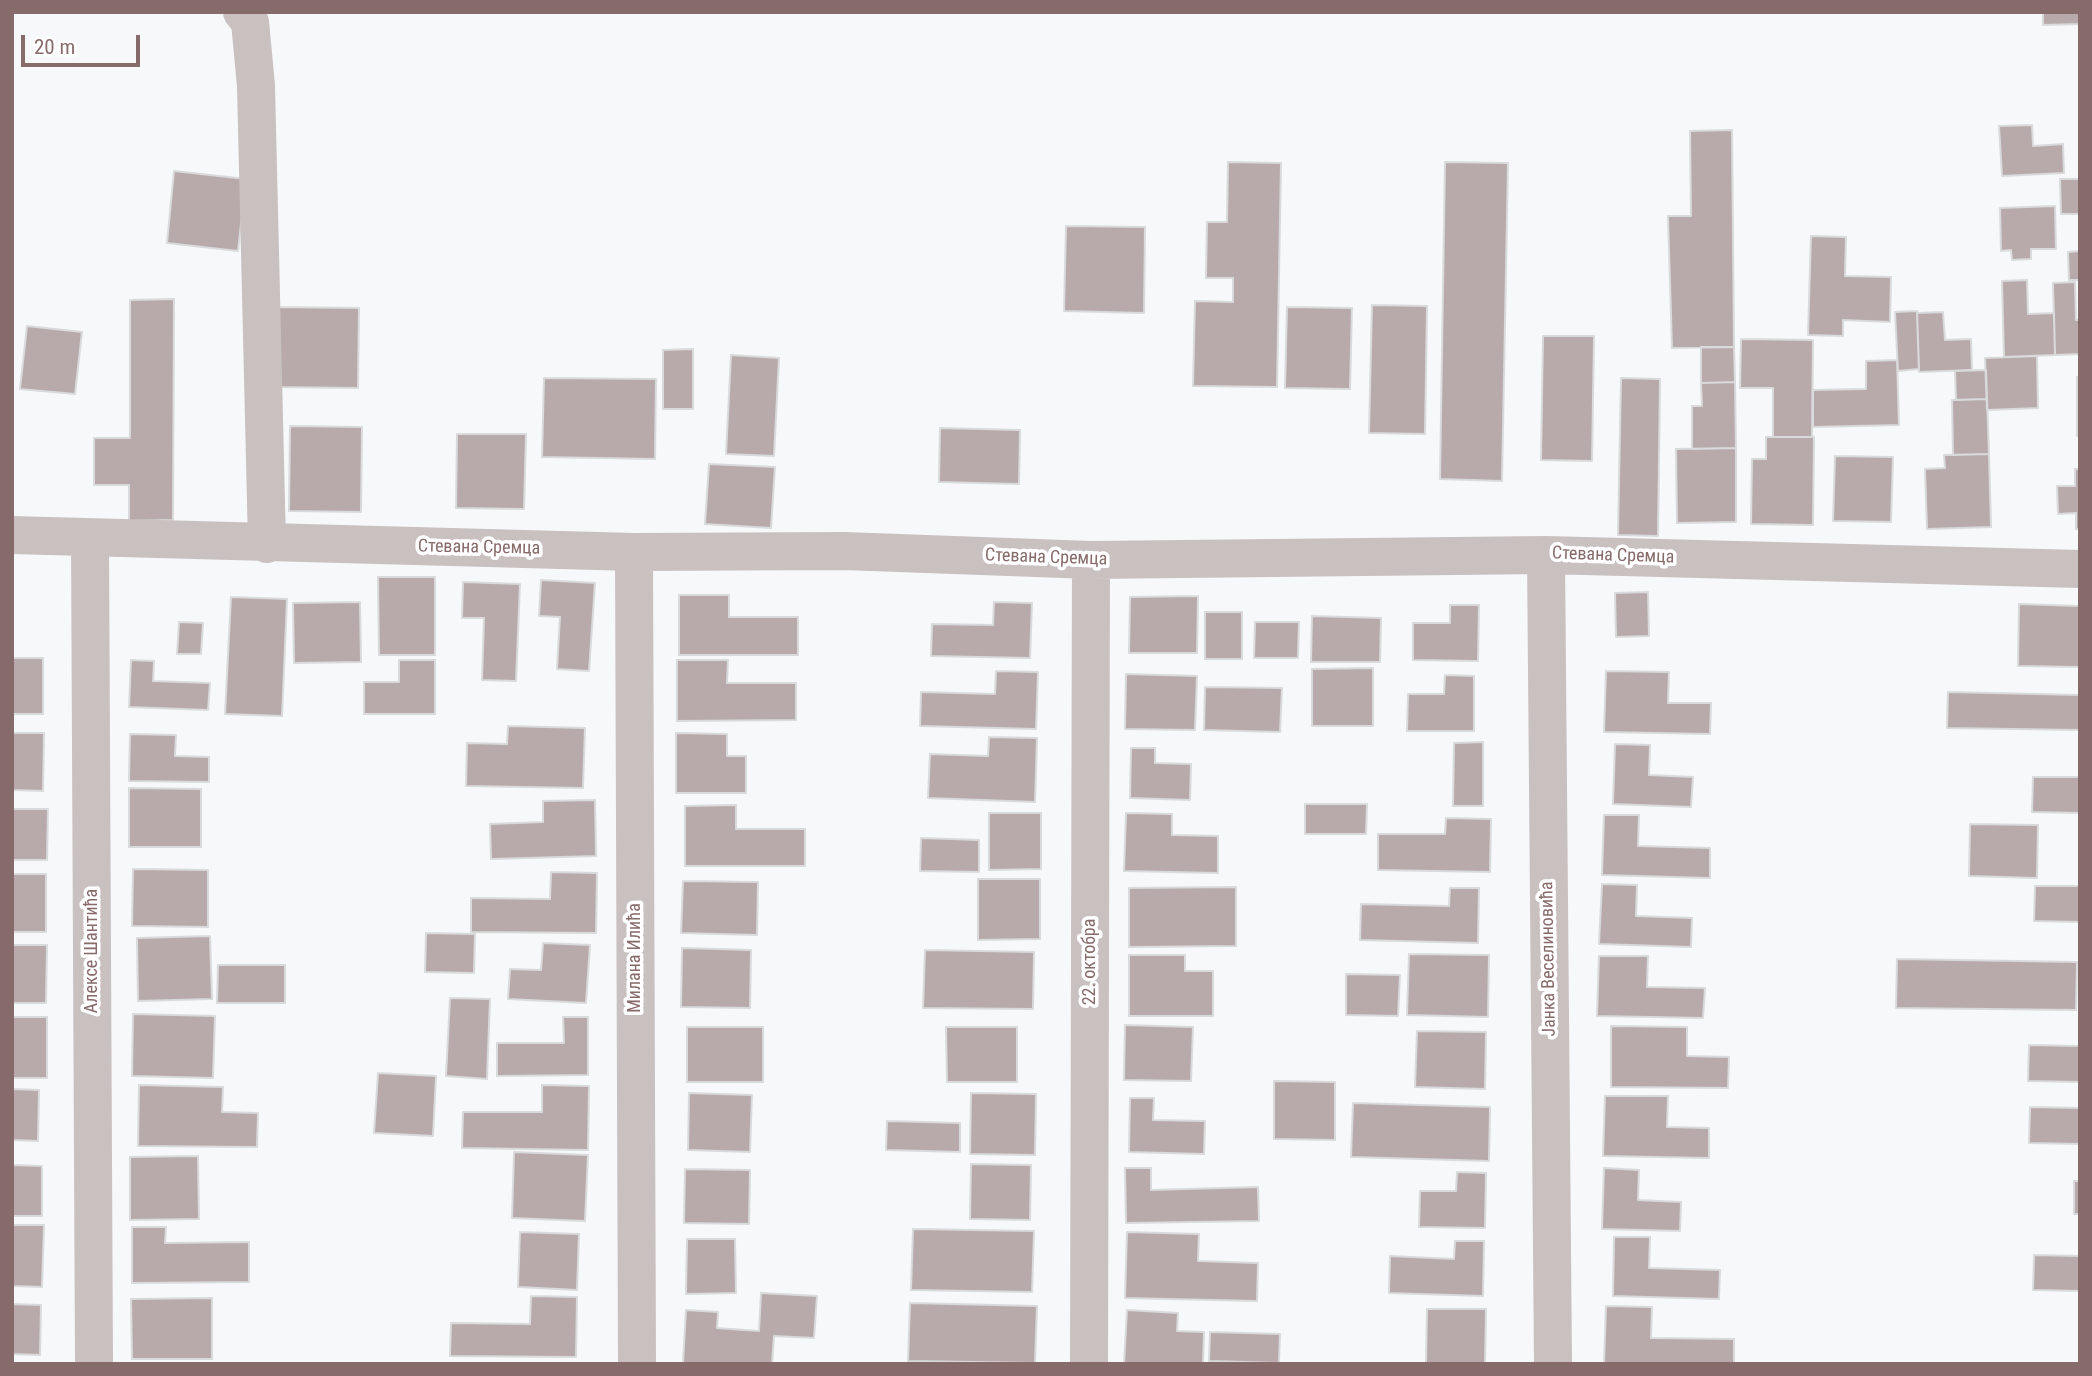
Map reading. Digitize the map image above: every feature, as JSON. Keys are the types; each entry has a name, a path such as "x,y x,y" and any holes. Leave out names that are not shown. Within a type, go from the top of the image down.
{"street":[{"path":"242,12 250,22 256,86 267,544"},
{"name":"Стевана Сремца","path":"12,535 634,552 844,551 1091,560 1546,555 2080,569"},
{"name":"Алексе Шантића","path":"90,539 94,1364"},
{"name":"Милана Илића","path":"634,552 637,1364"},
{"name":"Јанка Веселиновића","path":"1546,555 1553,1364"},
{"name":"22. октобра","path":"1089,1364 1091,560"}],"building":[{"path":"2043,12 2080,12 2080,24 2043,25"},
{"path":"2032,125 2033,146 2063,144 2064,173 2002,176 1999,126"},
{"path":"1732,130 1734,347 1672,348 1668,216 1691,216 1690,131"},
{"path":"1228,162 1281,163 1277,387 1193,386 1195,301 1233,302 1233,278 1206,278 1207,222 1227,222"},
{"path":"1445,162 1508,163 1502,481 1440,479"},
{"path":"174,171 246,179 238,251 167,243"},
{"path":"2060,179 2080,179 2080,214 2061,214"},
{"path":"2055,206 2056,249 2031,249 2031,259 2012,260 2011,250 2001,251 2000,208"},
{"path":"1066,226 1145,227 1144,313 1064,311"},
{"path":"1811,236 1846,237 1845,276 1891,277 1890,322 1843,320 1843,336 1808,335"},
{"path":"2080,251 2080,280 2069,280 2068,252"},
{"path":"2027,280 2028,314 2054,313 2055,355 2004,357 2002,281"},
{"path":"2075,282 2076,320 2080,320 2080,354 2055,355 2053,283"},
{"path":"174,299 173,520 129,521 129,485 94,485 94,438 130,438 130,300"},
{"path":"1372,305 1427,306 1425,434 1369,433"},
{"path":"270,307 359,308 358,388 269,387"},
{"path":"1287,307 1352,308 1350,389 1285,388"},
{"path":"1917,311 1919,369 1898,371 1895,312"},
{"path":"1943,312 1945,340 1971,339 1972,370 1919,372 1917,313"},
{"path":"27,326 82,332 75,394 20,389"},
{"path":"1543,336 1594,336 1592,461 1541,460"},
{"path":"1741,339 1813,340 1812,437 1773,437 1773,388 1740,388"},
{"path":"1701,347 1734,347 1735,382 1701,383"},
{"path":"693,349 693,409 663,409 663,350"},
{"path":"731,355 779,358 774,456 726,454"},
{"path":"2037,356 2038,408 1987,410 1985,358"},
{"path":"1897,360 1899,425 1813,427 1813,390 1866,389 1866,361"},
{"path":"1986,370 1987,399 1956,400 1955,371"},
{"path":"2077,377 2080,377 2080,436 2077,436"},
{"path":"544,378 656,379 655,459 542,457"},
{"path":"1621,378 1660,379 1658,536 1618,535"},
{"path":"1735,382 1736,448 1692,449 1692,406 1702,406 1701,383"},
{"path":"1987,399 1989,454 1953,455 1952,400"},
{"path":"290,426 362,427 361,512 289,511"},
{"path":"940,428 1020,430 1019,484 939,482"},
{"path":"457,434 526,434 524,509 456,508"},
{"path":"1766,437 1814,437 1813,525 1751,524 1752,459 1766,459"},
{"path":"1736,448 1736,522 1677,523 1676,449"},
{"path":"1989,454 1991,527 1927,529 1925,469 1945,468 1944,455"},
{"path":"1835,456 1893,457 1891,522 1833,521"},
{"path":"709,464 775,467 771,528 705,524"},
{"path":"2075,469 2080,469 2080,529 2076,529 2076,513 2058,514 2057,486 2075,486"},
{"path":"378,577 435,577 435,655 379,655"},
{"path":"541,580 595,583 589,671 557,669 560,617 539,616"},
{"path":"463,582 520,584 516,681 482,680 484,618 462,618"},
{"path":"1648,592 1649,636 1616,637 1615,593"},
{"path":"679,595 729,595 729,617 798,617 798,655 679,655"},
{"path":"1198,596 1197,653 1129,653 1130,597"},
{"path":"231,597 287,599 282,716 225,714"},
{"path":"360,602 361,662 294,663 293,603"},
{"path":"994,602 1032,603 1030,658 931,656 932,624 993,625"},
{"path":"2019,604 2080,606 2080,667 2018,666"},
{"path":"1450,605 1479,605 1478,661 1413,660 1413,623 1450,623"},
{"path":"1205,612 1242,612 1242,659 1205,659"},
{"path":"1312,616 1381,618 1380,662 1311,662"},
{"path":"179,622 203,623 201,654 177,654"},
{"path":"1255,622 1299,622 1298,658 1254,658"},
{"path":"12,658 43,658 43,714 12,714"},
{"path":"131,660 154,661 153,681 210,683 208,710 129,707"},
{"path":"399,660 435,660 435,714 364,714 364,682 399,682"},
{"path":"677,660 728,660 727,683 796,683 796,720 677,721"},
{"path":"1373,668 1373,726 1312,726 1312,669"},
{"path":"996,671 1038,672 1036,729 920,726 921,692 995,694"},
{"path":"1606,671 1669,672 1668,703 1711,703 1710,734 1604,732"},
{"path":"1126,674 1197,676 1195,730 1125,729"},
{"path":"1445,675 1474,676 1474,731 1407,731 1408,694 1444,694"},
{"path":"1205,687 1282,688 1280,732 1204,730"},
{"path":"1948,692 2080,695 2080,730 1947,728"},
{"path":"508,726 585,728 583,788 466,786 467,743 507,744"},
{"path":"12,733 44,733 43,791 12,790"},
{"path":"676,733 727,734 727,756 746,756 746,793 676,793"},
{"path":"130,734 176,735 175,756 209,757 209,782 129,781"},
{"path":"989,737 1037,738 1035,802 928,798 930,754 988,756"},
{"path":"1483,742 1483,806 1453,806 1454,743"},
{"path":"1615,744 1650,745 1649,775 1693,777 1691,807 1613,804"},
{"path":"1131,748 1155,748 1155,763 1191,764 1190,800 1130,798"},
{"path":"2033,777 2080,777 2080,813 2032,812"},
{"path":"129,788 201,789 201,847 129,847"},
{"path":"595,800 596,856 491,859 490,824 543,822 543,801"},
{"path":"1305,804 1367,804 1366,834 1305,834"},
{"path":"736,805 736,829 805,829 805,866 685,866 685,806"},
{"path":"12,809 48,809 47,860 12,860"},
{"path":"989,813 1041,813 1041,869 989,870"},
{"path":"1126,813 1172,814 1172,835 1218,836 1218,873 1124,871"},
{"path":"1604,815 1639,815 1638,846 1710,848 1710,878 1602,875"},
{"path":"1446,818 1491,819 1490,872 1378,870 1378,834 1445,834"},
{"path":"1970,824 2038,825 2037,878 1969,876"},
{"path":"921,838 979,840 979,872 920,871"},
{"path":"133,869 208,870 208,927 132,926"},
{"path":"551,872 597,873 596,933 471,932 471,898 550,899"},
{"path":"12,874 46,874 46,932 12,932"},
{"path":"978,879 1040,879 1040,939 978,940"},
{"path":"683,881 758,882 757,935 681,933"},
{"path":"1602,884 1637,885 1636,916 1692,918 1691,947 1599,944"},
{"path":"2035,886 2080,886 2080,922 2034,921"},
{"path":"1236,887 1236,946 1129,947 1129,888"},
{"path":"1450,888 1479,888 1478,943 1360,940 1361,904 1449,906"},
{"path":"426,933 475,934 474,973 425,972"},
{"path":"210,936 212,999 138,1001 137,938"},
{"path":"543,943 590,945 586,1003 508,999 510,969 541,970"},
{"path":"12,945 47,945 46,1003 12,1003"},
{"path":"682,948 751,950 750,1008 681,1007"},
{"path":"925,950 1034,952 1033,1009 923,1008"},
{"path":"1409,954 1489,955 1488,1017 1407,1015"},
{"path":"1129,955 1185,955 1185,971 1213,971 1213,1016 1129,1016"},
{"path":"1599,956 1648,956 1647,987 1705,988 1703,1018 1597,1016"},
{"path":"1897,959 2077,962 2076,1010 1896,1008"},
{"path":"218,965 285,965 285,1003 217,1003"},
{"path":"1346,974 1400,975 1398,1016 1346,1015"},
{"path":"450,998 490,999 487,1079 446,1076"},
{"path":"133,1014 215,1016 213,1078 132,1076"},
{"path":"12,1017 47,1017 47,1078 12,1078"},
{"path":"563,1017 588,1017 588,1075 497,1076 497,1043 564,1043"},
{"path":"1125,1025 1193,1027 1191,1081 1124,1080"},
{"path":"1611,1026 1687,1027 1687,1056 1729,1057 1728,1088 1611,1087"},
{"path":"687,1027 763,1027 763,1082 687,1082"},
{"path":"946,1027 1017,1027 1017,1082 947,1082"},
{"path":"1417,1031 1486,1032 1485,1089 1415,1087"},
{"path":"2029,1045 2080,1046 2080,1082 2028,1081"},
{"path":"378,1073 436,1076 433,1136 374,1133"},
{"path":"1274,1081 1335,1082 1335,1140 1274,1139"},
{"path":"139,1085 223,1087 222,1112 258,1113 257,1147 138,1146"},
{"path":"542,1085 589,1086 588,1150 462,1148 463,1112 542,1112"},
{"path":"12,1089 39,1090 38,1141 12,1140"},
{"path":"689,1093 752,1095 750,1152 688,1150"},
{"path":"971,1093 1036,1094 1035,1155 970,1154"},
{"path":"1605,1096 1668,1096 1667,1127 1709,1128 1709,1158 1603,1156"},
{"path":"1130,1098 1154,1098 1153,1120 1205,1121 1204,1154 1129,1152"},
{"path":"1353,1103 1490,1107 1489,1161 1351,1157"},
{"path":"2030,1107 2080,1108 2080,1144 2029,1143"},
{"path":"887,1121 960,1123 960,1152 886,1150"},
{"path":"514,1152 588,1155 585,1221 512,1218"},
{"path":"198,1156 199,1219 130,1220 130,1157"},
{"path":"971,1164 1031,1165 1030,1220 970,1219"},
{"path":"12,1165 42,1166 42,1216 12,1216"},
{"path":"1125,1168 1151,1168 1151,1190 1258,1187 1259,1221 1126,1223"},
{"path":"1604,1168 1639,1170 1638,1200 1681,1202 1680,1231 1602,1229"},
{"path":"685,1169 750,1170 749,1224 684,1223"},
{"path":"1457,1172 1486,1173 1485,1228 1419,1227 1420,1191 1456,1191"},
{"path":"2074,1181 2080,1181 2080,1214 2074,1214"},
{"path":"12,1225 44,1225 42,1287 12,1286"},
{"path":"132,1227 166,1227 165,1243 249,1242 249,1282 132,1283"},
{"path":"913,1229 1034,1231 1032,1292 911,1290"},
{"path":"520,1232 579,1234 577,1290 518,1287"},
{"path":"1127,1232 1199,1234 1198,1261 1258,1263 1257,1301 1125,1298"},
{"path":"1614,1237 1650,1237 1649,1268 1720,1270 1719,1299 1613,1296"},
{"path":"687,1239 735,1239 736,1293 686,1294"},
{"path":"1455,1241 1484,1241 1483,1296 1389,1293 1390,1256 1454,1259"},
{"path":"2034,1255 2080,1256 2080,1291 2033,1290"},
{"path":"761,1293 817,1296 814,1338 774,1336 772,1364 683,1363 686,1310 718,1312 717,1328 759,1331"},
{"path":"531,1296 577,1297 576,1357 450,1356 451,1323 530,1324"},
{"path":"212,1298 212,1359 132,1359 131,1299"},
{"path":"910,1303 1037,1306 1035,1363 908,1361"},
{"path":"12,1304 41,1305 40,1355 12,1354"},
{"path":"1606,1306 1652,1307 1651,1338 1734,1339 1734,1364 1604,1364"},
{"path":"1427,1309 1486,1309 1485,1364 1426,1364"},
{"path":"1127,1310 1178,1313 1177,1331 1204,1332 1203,1364 1124,1364"},
{"path":"1210,1332 1280,1334 1279,1363 1209,1361"}]}
